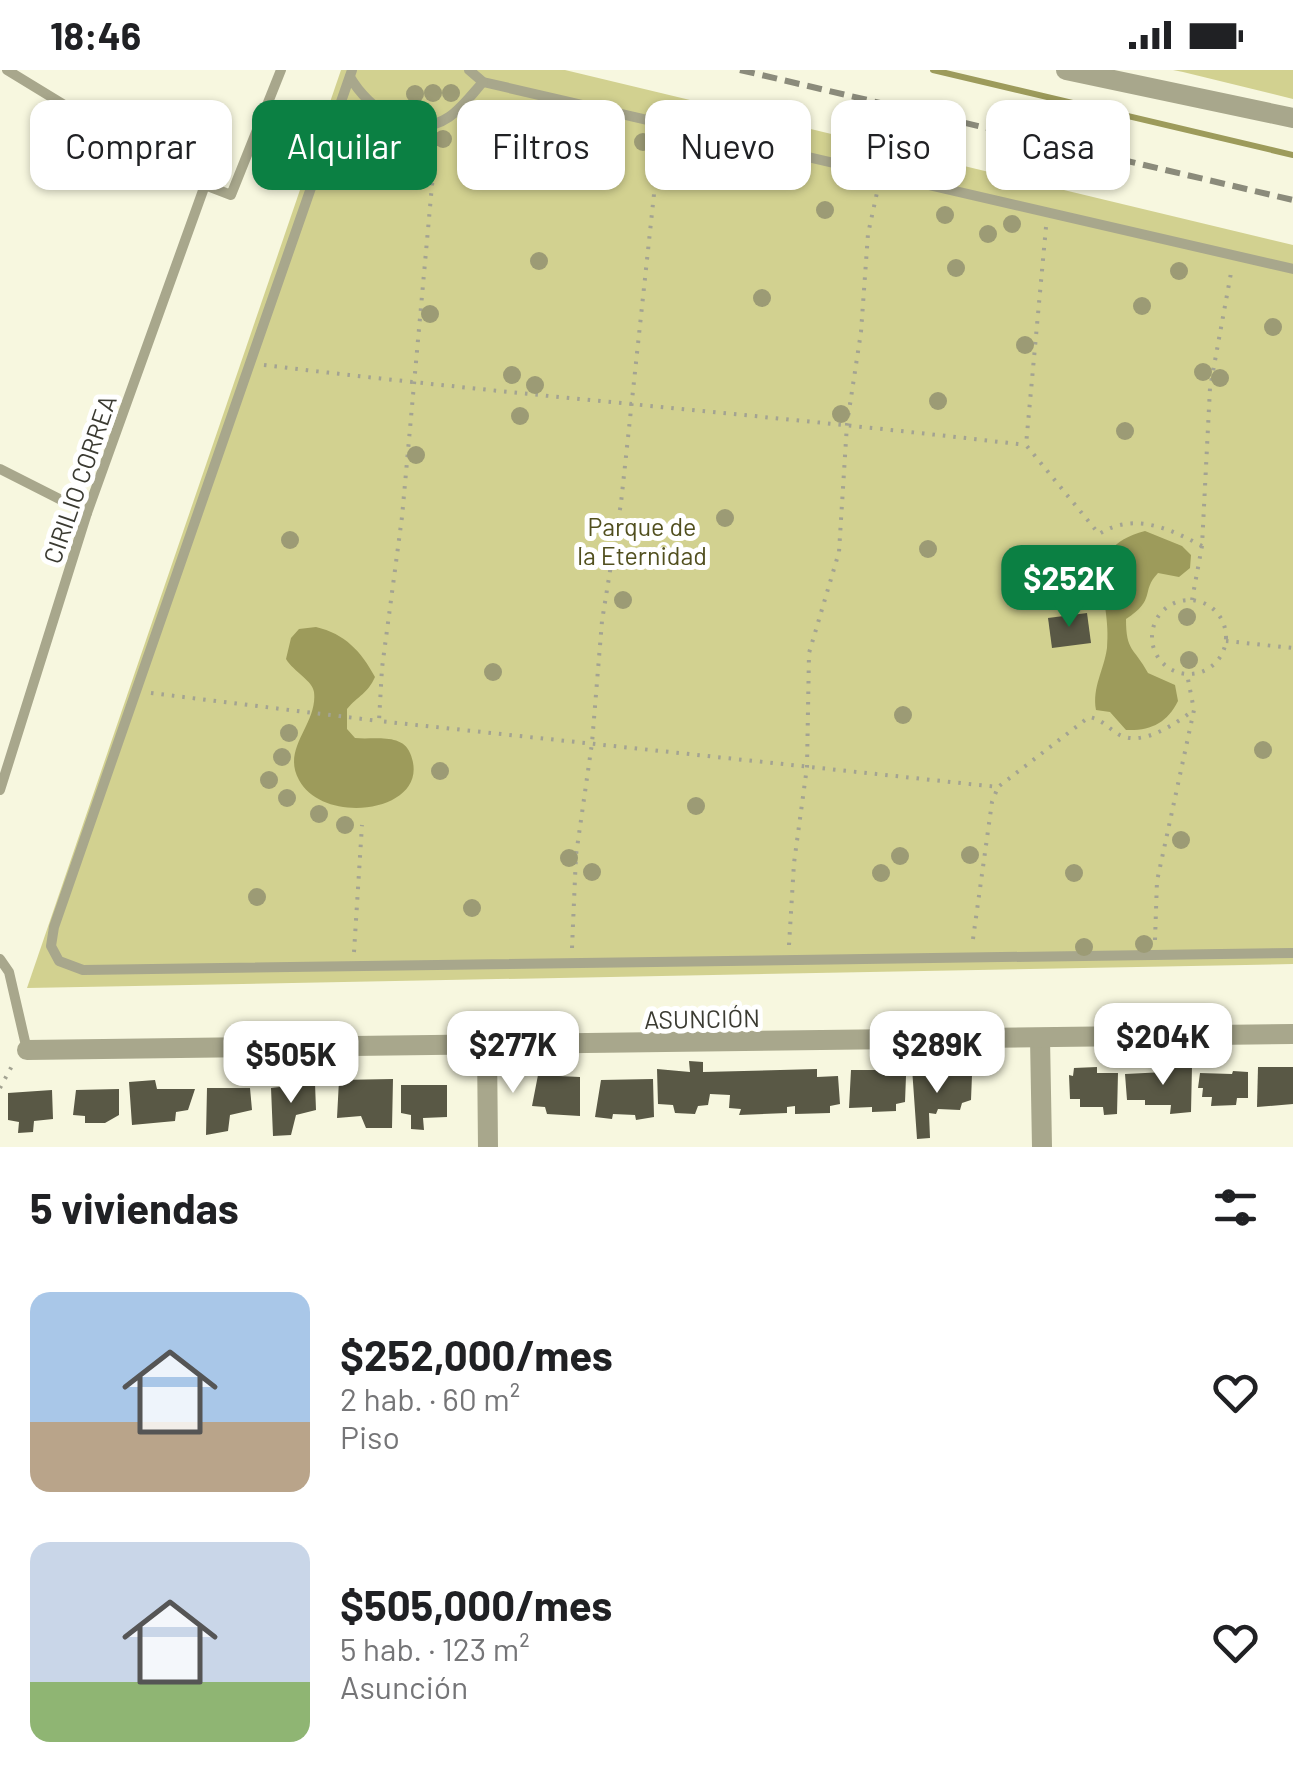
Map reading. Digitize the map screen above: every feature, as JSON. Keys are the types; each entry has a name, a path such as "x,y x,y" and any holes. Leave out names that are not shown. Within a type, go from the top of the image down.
{"street":[{"path":"1066,70 1293,118"},
{"name":"ASUNCIÓN","path":"27,1050 1293,1034"},
{"path":"1040,1038 1042,1147"},
{"path":"487,1046 488,1147"}],"lane":[{"path":"7,70 56,100"},
{"path":"29,83 35,70"},
{"path":"219,190 231,195 282,70"},
{"path":"468,70 483,82 645,119"},
{"path":"351,73 374,108 396,120 424,125 448,118 483,82"},
{"path":"351,73 54,927 52,946 58,961 83,970 1293,953"},
{"name":"CIRILIO CORREA","path":"0,790 87,513 203,190"},
{"path":"952,190 1293,269"},
{"path":"0,470 87,513"},
{"path":"0,959 9,972 27,1050"}],"path":[{"path":"379,721 438,121"},
{"path":"571,964 576,855 592,744 602,621 621,503 655,190"},
{"path":"788,960 794,863 808,767 809,653 839,552 868,234 878,190"},
{"path":"1048,212 1026,444 1099,534 1113,525 1139,522 1174,530 1202,546"},
{"path":"1192,600 1202,546 1210,388 1235,255"},
{"path":"250,363 1026,444"},
{"path":"1192,600 1208,604 1220,616 1226,641 1217,662 1203,672 1187,674 1171,670 1158,658 1152,643 1154,626 1162,612 1176,602 1192,600"},
{"path":"1226,641 1293,648"},
{"path":"1154,955 1158,881 1194,710 1187,674"},
{"path":"136,691 350,718 998,786"},
{"path":"970,958 992,802 998,786 1090,717 1098,718 1123,738 1140,738 1194,710"},
{"path":"353,966 362,825"},
{"path":"0,1088 10,1066 27,1050"}],"green space":[{"name":"Parque de la Eternidad","path":"341,70 565,70 690,100 645,100 645,190 811,190 811,129 831,134 831,190 966,190 966,166 986,171 986,190 1064,190 1293,245 1293,964 27,988 300,190 437,190 437,100 331,100"},
{"path":"1173,70 1293,70 1293,99 1183,72"}],"shaded area":[{"path":"1145,531 1182,546 1191,555 1190,568 1179,577 1158,573 1142,606 1126,619 1132,649 1148,673 1175,685 1178,701 1157,724 1126,730 1110,712 1096,710 1108,629 1102,577 1111,550 1124,539"},
{"path":"316,627 351,645 375,677 347,709 347,729 355,738 401,742 410,753 413,773 407,788 393,800 352,808 331,804 312,795 299,780 294,757 311,715 314,692 286,659 291,638 299,629"}],"building":[{"path":"1087,613 1091,643 1052,648 1048,618"},
{"path":"689,1061 703,1062 703,1072 817,1069 817,1077 838,1076 840,1104 830,1106 830,1113 795,1114 795,1106 787,1107 787,1113 739,1115 741,1109 729,1108 730,1095 710,1094 708,1105 698,1106 695,1114 675,1113 673,1105 658,1104 657,1069 690,1072"},
{"path":"1164,1066 1192,1066 1191,1112 1170,1114 1171,1105 1127,1100 1125,1074 1165,1072"},
{"path":"930,1067 929,1075 972,1075 971,1100 962,1103 960,1110 938,1109 936,1114 929,1113 930,1138 917,1139 912,1068"},
{"path":"1097,1067 1097,1073 1118,1073 1117,1114 1104,1115 1103,1107 1080,1107 1080,1099 1070,1099 1069,1075 1073,1076 1074,1068"},
{"path":"1258,1067 1293,1067 1293,1104 1257,1107"},
{"path":"851,1070 884,1070 885,1076 906,1076 905,1102 896,1104 896,1111 849,1108"},
{"path":"1248,1072 1248,1098 1237,1098 1236,1105 1211,1106 1212,1097 1202,1097 1203,1088 1198,1088 1200,1073"},
{"path":"538,1075 580,1077 580,1116 547,1114 545,1107 532,1106"},
{"path":"393,1079 392,1128 366,1128 361,1116 337,1118 339,1080"},
{"path":"653,1079 654,1117 595,1117 601,1080"},
{"path":"155,1080 157,1089 195,1089 188,1110 176,1112 175,1121 132,1125 129,1082"},
{"path":"315,1083 316,1110 296,1115 291,1135 273,1136 271,1088"},
{"path":"401,1085 447,1085 447,1117 423,1118 424,1130 411,1129 411,1115 401,1113"},
{"path":"207,1088 250,1088 252,1110 230,1115 228,1131 206,1135"},
{"path":"119,1089 119,1115 105,1123 85,1123 85,1116 73,1115 76,1090"},
{"path":"52,1090 53,1119 34,1121 33,1132 18,1133 19,1122 8,1120 8,1093"}],"waterway":[{"path":"933,70 1293,155"}],"railway":[{"path":"740,70 1293,200"}]}
